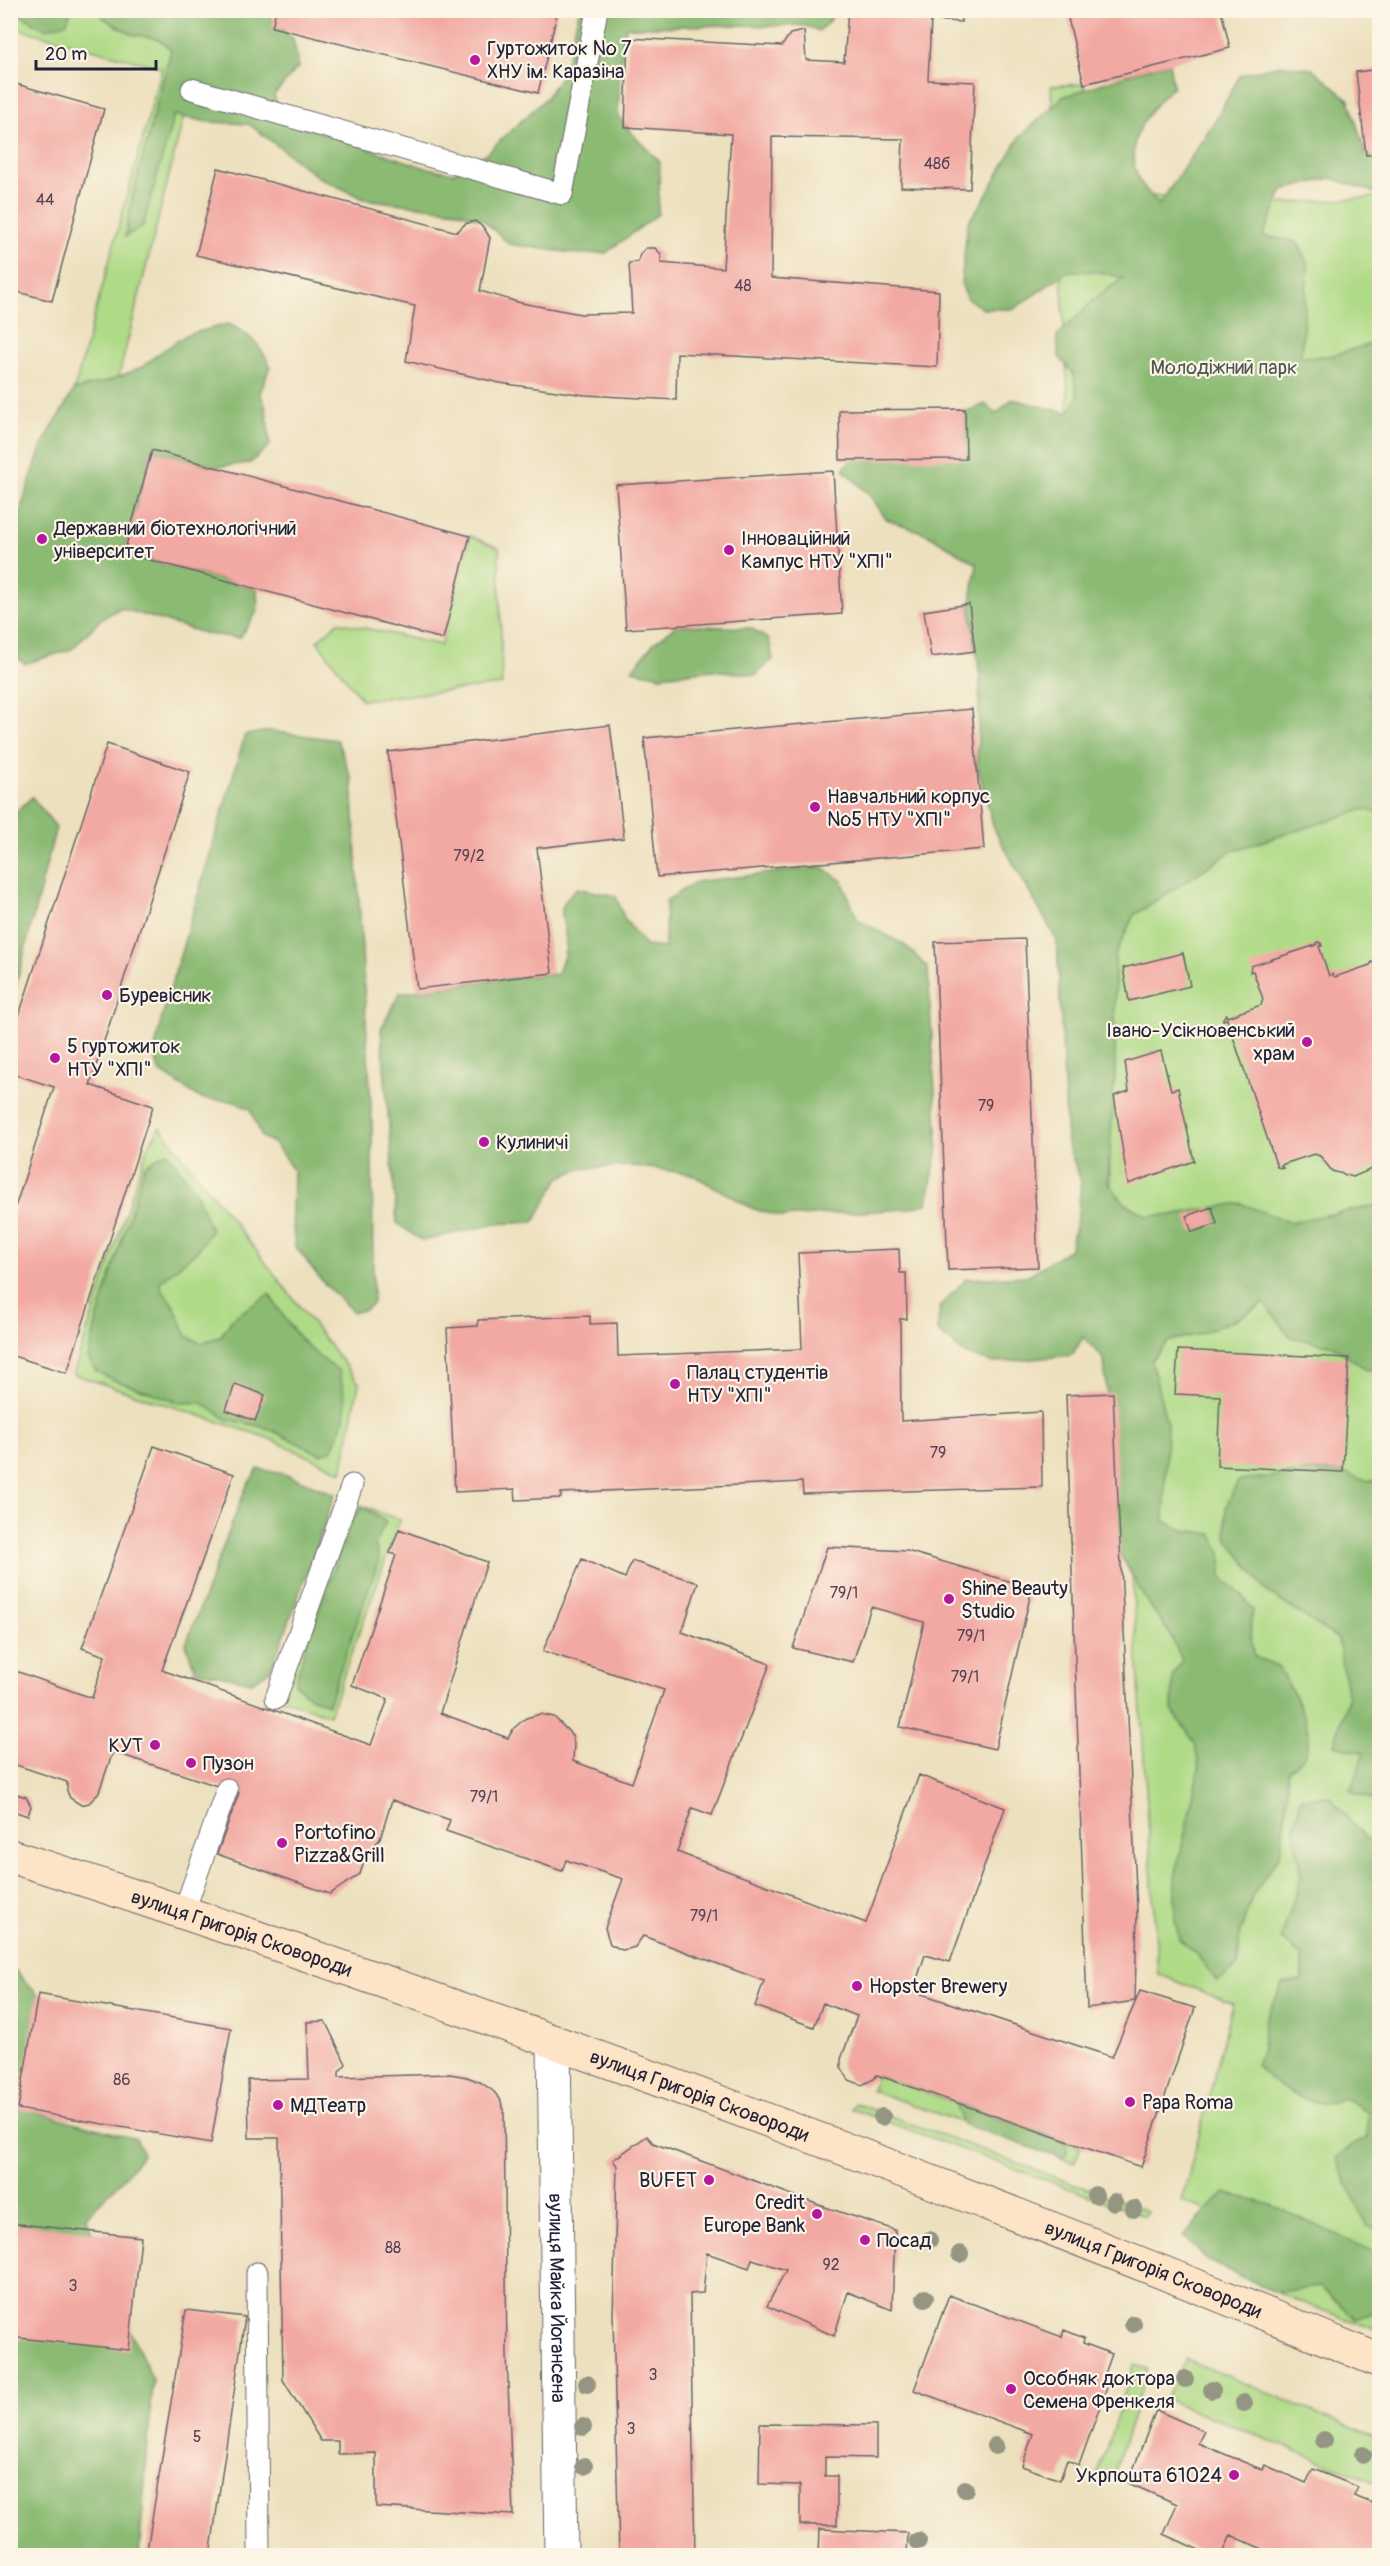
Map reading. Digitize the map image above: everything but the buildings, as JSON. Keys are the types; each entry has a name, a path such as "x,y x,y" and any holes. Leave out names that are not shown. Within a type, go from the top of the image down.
{"main road":[{"name":"вулиця Григорія Сковороди","path":"10,1856 184,1911 666,2082 1159,2269 1380,2361"}],"street":[{"name":"вулиця Майка Йогансена","path":"554,2042 561,2556"}],"lane":[{"path":"192,88 562,194 597,10"},
{"path":"276,1698 351,1485"},
{"path":"184,1911 227,1789"},
{"path":"257,2273 259,2556"}],"green space":[{"path":"11,10 71,11 66,23 45,29"},
{"path":"10,11 210,11 80,532 39,518 162,68 11,27"},
{"path":"102,11 270,11 271,19 293,39 299,66 274,95 282,119 423,167 453,173 486,154 545,99 564,72 579,11 834,11 831,19 819,31 807,26 795,25 626,27 620,66 618,116 660,162 658,214 606,253 579,254 509,244 483,220 457,211 364,199 318,177 249,124 208,122 174,115 143,226 125,237 132,198 171,50 158,39 131,34 103,18"},
{"path":"1169,63 1173,86 1155,105 1141,126 1134,149 1137,175 1143,187 1159,205 1215,121 1240,75 1281,65 1313,69 1349,100 1366,155 1379,149 1379,194 1331,178 1283,190 1263,236 1298,242 1308,265 1301,357 1330,356 1370,344 1379,345 1380,679 1368,694 1377,706 1379,705 1379,814 1365,809 1232,851 1134,915 1115,955 1115,1073 1108,1183 1126,1204 1147,1216 1170,1215 1240,1203 1289,1222 1379,1205 1379,1369 1367,1370 1333,1346 1291,1337 1264,1303 1237,1319 1200,1334 1169,1341 1151,1360 1167,1424 1164,1521 1183,1530 1212,1534 1221,1553 1222,1578 1241,1594 1253,1610 1250,1634 1255,1657 1278,1666 1301,1709 1308,1733 1305,1754 1288,1771 1280,1855 1253,1895 1240,1932 1238,1966 1217,1982 1197,1954 1179,1939 1175,1919 1175,1877 1199,1769 1195,1743 1172,1710 1173,1675 1182,1660 1169,1633 1146,1600 1120,1554 1104,1359 1083,1337 1072,1355 994,1363 965,1354 937,1331 940,1306 966,1279 1027,1276 1070,1249 1078,1214 1081,1181 1067,1143 1057,941 994,829 977,765 980,677 970,606 977,564 927,534 886,519 871,497 843,469 871,439 941,421 985,404 996,414 1012,399 1069,413 1078,397 1073,373 1059,357 1057,336 1098,296 1123,278 1100,272 1068,271 1014,309 983,309 967,298 961,283 968,222 1019,138 1063,97"},
{"name":"Молодіжний парк","path":"1084,84 1119,191 1229,207 1379,197 1379,2278 1182,2201 1233,2004 1158,1974 1132,1575 1051,86"},
{"path":"228,324 253,340 270,366 260,393 266,408 270,445 250,463 215,467 152,450 124,553 257,589 258,610 240,638 207,634 120,608 101,619 72,649 25,664 11,653 11,538 42,445 74,390 111,380 142,367 186,335"},
{"path":"470,536 499,548 502,685 362,700 317,641 338,622 441,645"},
{"path":"677,625 751,628 769,640 773,659 756,675 712,670 661,676 632,670 654,643"},
{"path":"270,731 337,740 352,780 372,1123 373,1303 365,1310 353,1312 322,1281 295,1246 292,1217 293,1170 275,1144 262,1137 250,1109 232,1101 202,1099 159,1071 154,1052 162,1017 245,735"},
{"path":"32,797 56,827 11,998 11,816"},
{"path":"822,867 842,881 858,920 905,945 928,968 938,1147 927,1204 905,1209 782,1217 754,1209 691,1174 635,1166 605,1167 579,1169 559,1178 534,1222 495,1224 422,1241 397,1223 381,1029 400,993 517,977 558,974 566,945 562,908 564,902 577,888 616,896 624,918 645,946 665,948 666,901 695,882"},
{"path":"160,1127 359,1383 342,1472 268,1438 73,1374 147,1148"},
{"path":"167,1152 197,1194 211,1231 198,1250 160,1282 187,1336 200,1343 220,1337 233,1318 269,1294 284,1318 307,1346 339,1371 345,1412 341,1429 331,1451 320,1454 267,1428 226,1419 202,1403 178,1402 111,1379 96,1371 88,1357 98,1316 145,1165"},
{"path":"258,1469 284,1474 335,1494 281,1644 269,1671 252,1682 195,1670 186,1644 246,1487"},
{"path":"1310,1471 1343,1472 1363,1480 1379,1481 1379,1802 1350,1791 1364,1753 1334,1745 1348,1698 1338,1639 1267,1592 1226,1537 1226,1507 1238,1481"},
{"path":"352,1502 400,1520 329,1715 281,1698"},
{"path":"363,1507 386,1522 375,1544 379,1560 328,1704 310,1697 295,1684 305,1647 353,1518"},
{"path":"1329,1796 1366,1839 1379,1837 1379,2231 1366,2226 1336,2158 1355,2143 1368,2138 1368,2111 1344,2098 1324,2103 1302,2098 1277,2084 1256,2065 1262,2049 1265,2022 1283,1983 1302,1981 1302,1956 1281,1939 1301,1877 1294,1831 1301,1798"},
{"path":"13,1968 44,2002 32,2111 136,2139 143,2154 121,2181 86,2217 131,2333 153,2380 139,2555 11,2556 10,1981"},
{"path":"877,2075 1081,2147 1074,2163 871,2090"},
{"path":"855,2103 1147,2211 1144,2216 852,2109"},
{"path":"959,2104 1063,2141 1067,2147 1067,2154 1061,2158 963,2124 956,2107"},
{"path":"1224,2193 1271,2205 1379,2254 1376,2312 1356,2319 1320,2287 1275,2292 1209,2261 1183,2236"},
{"path":"1320,2287 1356,2319 1379,2313 1379,2331 1275,2292"},
{"path":"1186,2359 1379,2439 1379,2484 1165,2399"},
{"path":"1134,2365 1148,2369 1112,2480 1097,2476"}],"place":[{"name":"Гуртожиток № 7 ХНУ ім. Каразіна","path":"475,60"},
{"name":"Державний біотехнологічний університет","path":"42,539"},
{"name":"Інноваційний Кампус НТУ \"ХПІ\"","path":"729,550"},
{"name":"Навчальний корпус №5 НТУ \"ХПІ\"","path":"815,807"},
{"name":"Буревісник","path":"107,995"},
{"name":"Івано-Усікновенський храм","path":"1307,1042"},
{"name":"5 гуртожиток НТУ \"ХПІ\"","path":"55,1058"},
{"name":"Кулиничі","path":"484,1142"},
{"name":"Палац студентів НТУ \"ХПІ\"","path":"675,1384"},
{"name":"Shine Beauty Studio","path":"949,1599"},
{"name":"КУТ","path":"155,1745"},
{"name":"Пузон","path":"191,1763"},
{"name":"Portofino Pizza&Grill","path":"282,1843"},
{"name":"Hopster Brewery","path":"857,1986"},
{"name":"Papa Roma","path":"1130,2102"},
{"name":"МДТеатр","path":"278,2105"},
{"name":"BUFET","path":"709,2180"},
{"name":"Credit Europe Bank","path":"817,2214"},
{"name":"Посад","path":"865,2240"},
{"name":"Особняк доктора Семена Френкеля","path":"1011,2389"},
{"name":"Укрпошта 61024","path":"1234,2475"}]}
